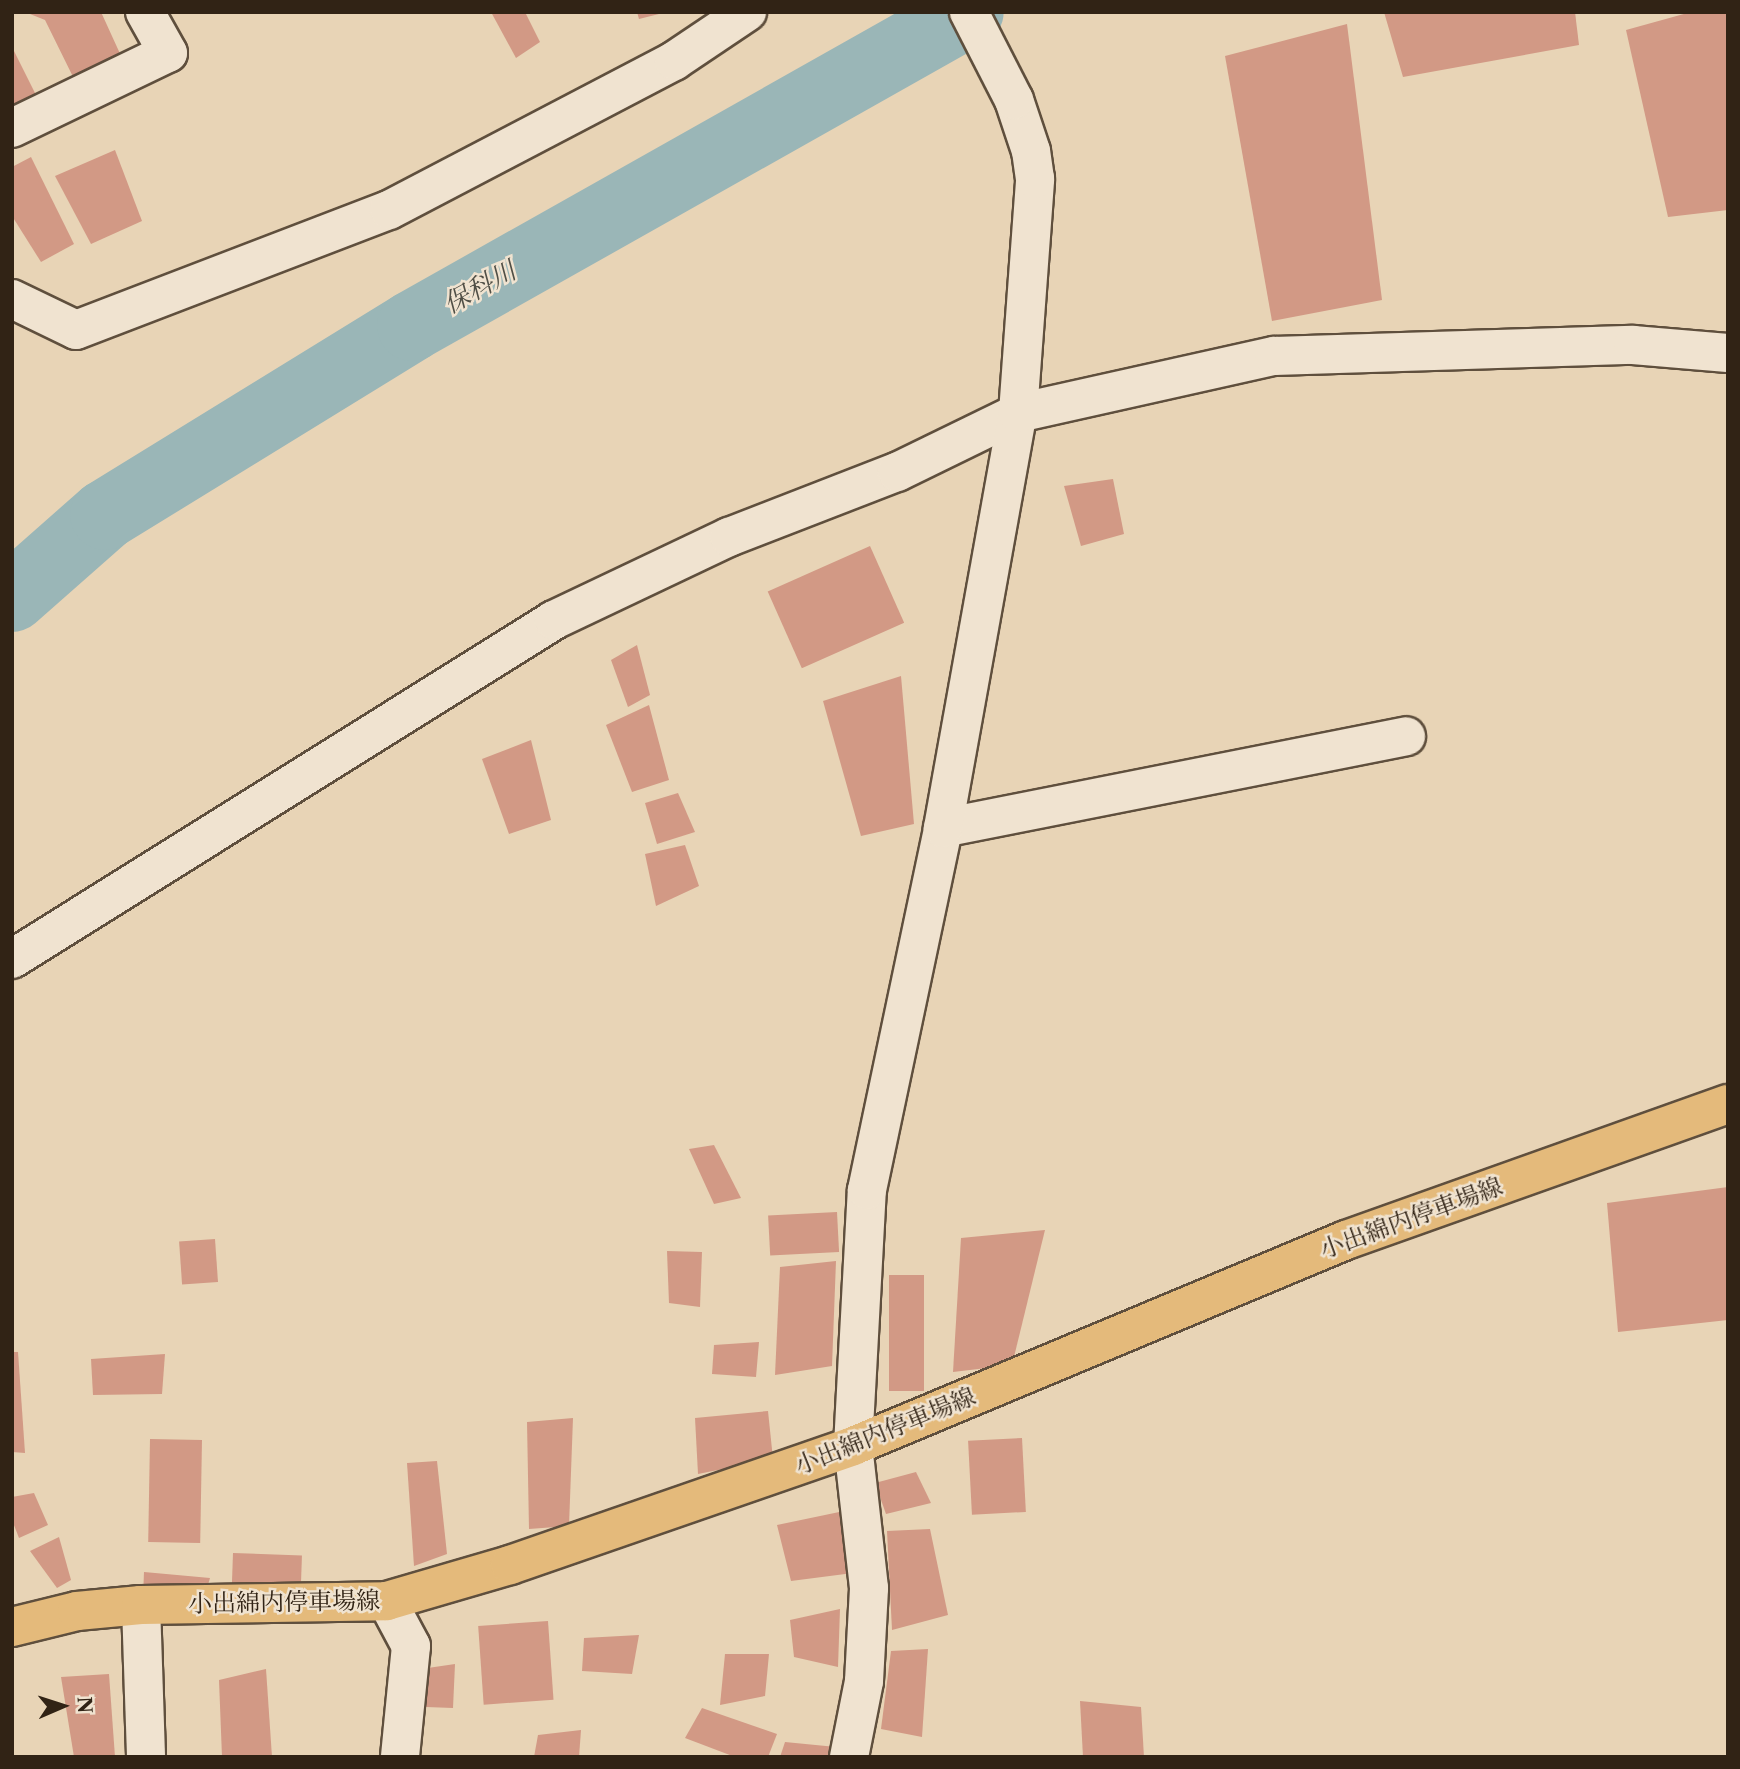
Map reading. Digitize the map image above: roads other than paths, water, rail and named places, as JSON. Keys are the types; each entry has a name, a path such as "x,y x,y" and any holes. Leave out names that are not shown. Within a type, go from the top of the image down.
{"main road":[{"name":"小出綿内停車場線","path":"12,1627 78,1611 141,1605 387,1601 510,1565 853,1446 1346,1240 1728,1104"}],"street":[{"path":"12,128 168,53 145,12"},
{"path":"12,299 76,330 376,215 674,61 747,12"},
{"path":"849,1757 864,1681 869,1588 853,1446 867,1190 943,828 1018,413 1035,179 1031,151 1014,100 969,12"},
{"path":"12,959 554,620 729,537 897,472 1018,413 1274,355 1633,345 1728,353"},
{"path":"943,828 1406,736"},
{"path":"387,1601 411,1646 400,1757"},
{"path":"141,1605 146,1757"}],"waterway":[{"name":"保科川","path":"12,597 105,515 412,326 969,12"}]}
